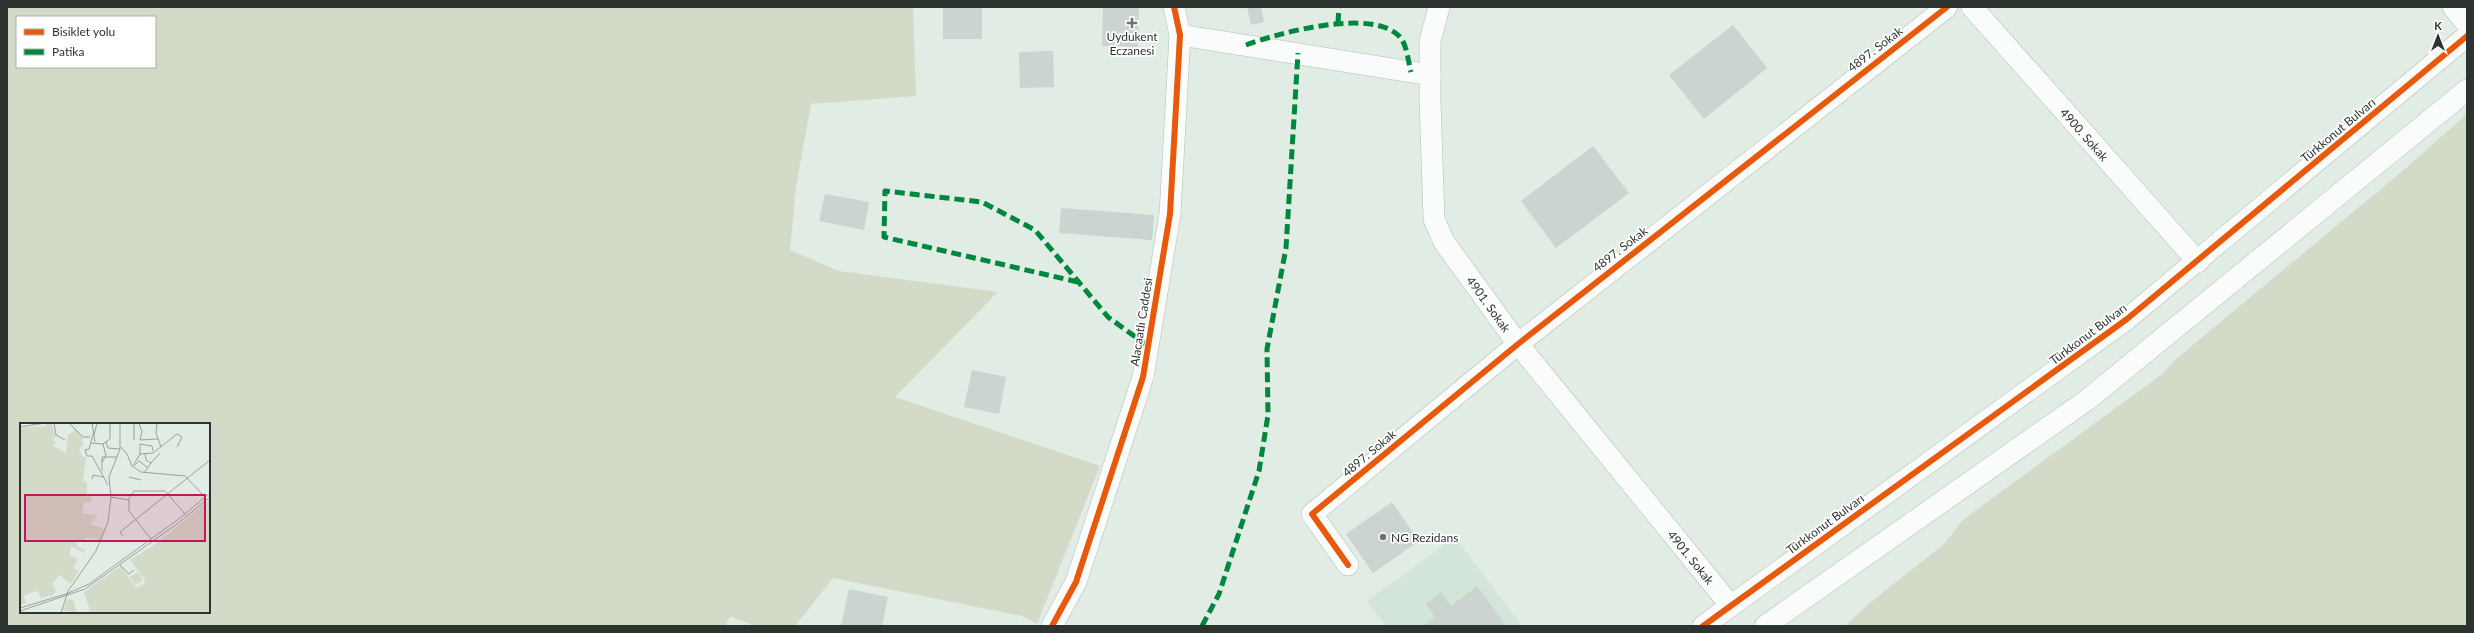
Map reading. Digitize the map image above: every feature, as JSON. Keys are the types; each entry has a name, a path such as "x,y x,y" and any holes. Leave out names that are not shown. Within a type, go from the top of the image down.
{"street":[{"name":"Alacaatlı Caddesi","path":"1052,626 1076,582 1143,377 1170,214 1180,35 1174,7"},
{"name":"4901. Sokak","path":"1439,7 1430,40 1430,75 1434,219 1444,242 1518,344 1731,606"},
{"name":"4897. Sokak","path":"1348,565 1312,514 1518,344 1947,7"},
{"name":"4900. Sokak","path":"1972,7 2198,262"},
{"path":"2453,7 2467,24"},
{"path":"1180,35 1430,75"},
{"name":"Türkkonut Bulvarı","path":"1703,626 2071,361 2198,262 2467,36"},
{"path":"1765,626 2087,400 2467,90"}],"shaded area":[{"path":"7,7 913,7 916,96 811,104 796,187 790,250 839,271 998,292 895,397 1100,466 1037,624 1022,616 833,578 795,626 754,626 730,616 725,626 7,626"},
{"path":"2467,114 2467,626 1845,626 1872,601 1942,546 1964,519 2161,375 2176,359 2399,174"},
{"path":"1455,537 1522,626 1386,626 1367,601"}],"building":[{"path":"943,7 982,7 982,39 943,39"},
{"path":"1103,7 1139,7 1138,47 1102,46"},
{"path":"1247,7 1261,7 1264,22 1251,25"},
{"path":"1733,25 1767,68 1704,119 1669,75"},
{"path":"1053,51 1054,87 1020,88 1019,52"},
{"path":"1593,146 1629,193 1556,248 1521,201"},
{"path":"825,194 869,202 864,230 819,221"},
{"path":"1061,208 1154,215 1152,240 1059,233"},
{"path":"972,370 1006,377 999,414 964,407"},
{"name":"NG Rezidans","path":"1392,502 1419,541 1373,573 1346,534"},
{"path":"1477,586 1506,626 1423,626 1435,617 1426,604 1441,592 1451,606"},
{"path":"849,589 888,597 882,626 841,626"}],"marked path":[{"path":"1338,23 1339,7"},
{"path":"1246,45 1280,34 1325,25 1348,23 1369,24 1387,28 1400,37 1406,49 1411,72"},
{"path":"1202,626 1219,594 1259,471 1268,415 1267,349 1286,248 1298,53"},
{"path":"1078,282 884,237 885,191 982,202 1035,230 1108,317 1148,346"}],"cycle path":[{"path":"1052,626 1076,582 1143,377 1170,214 1180,35 1174,7"},
{"path":"1348,565 1312,514 1518,344 1947,7"},
{"path":"1703,626 2127,319 2467,36"}],"place":[{"name":"Uydukent Eczanesi","path":"1132,23"},
{"name":"NG Rezidans","path":"1383,537"}]}
